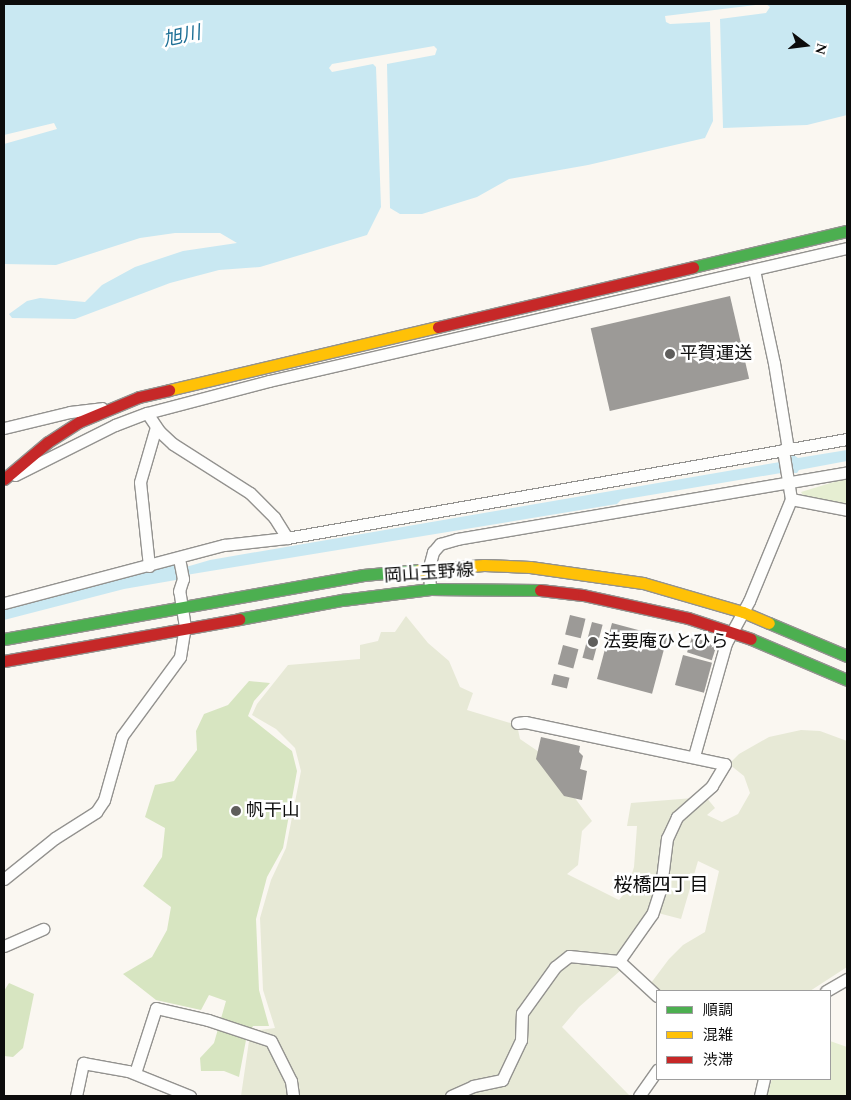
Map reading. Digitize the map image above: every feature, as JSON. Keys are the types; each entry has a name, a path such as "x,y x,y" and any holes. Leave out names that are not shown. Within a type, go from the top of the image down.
{"main road":[{"path":"4,479 48,442 111,407 194,384 847,231"},
{"name":"岡山玉野線","path":"4,639 362,575 429,567 484,565 588,574 642,583 743,612 847,656"},
{"name":"岡山玉野線","path":"4,661 342,600 430,589 528,589 583,595 633,605 732,631 847,680"}],"street":[{"path":"4,479 115,425 148,413 269,381 847,248"},
{"path":"694,756 726,643 743,612 791,498 774,363 754,270"},
{"path":"4,428 70,412 111,407"},
{"path":"148,413 156,427 173,444 250,493 274,517 287,538"},
{"path":"149,566 140,482 156,427"},
{"path":"4,603 149,566 180,561 224,545 287,538 785,452 847,439"},
{"path":"430,589 429,567 433,552 440,544 457,539 788,478 847,472"},
{"path":"791,498 847,510"},
{"path":"4,879 55,838 96,812 104,800 122,736 180,657 185,627 179,591 183,579 180,561"},
{"path":"517,723 525,722 725,764 712,786 677,817 666,838 661,886 652,914 619,961"},
{"path":"4,946 43,929"},
{"path":"451,1096 473,1086 502,1080 521,1040 522,1013 555,968 569,956 619,961 656,995"},
{"path":"828,990 847,979"},
{"path":"135,1073 156,1008 208,1020 270,1041 291,1081 293,1096"},
{"path":"76,1096 83,1063 135,1073 190,1096"},
{"path":"638,1096 656,1071"},
{"path":"760,1096 764,1080"}],"green space":[{"path":"847,478 847,506 803,495 801,492"},
{"path":"406,616 428,643 449,661 460,687 473,693 467,710 517,725 520,739 542,754 592,821 582,831 578,865 567,874 619,900 627,890 634,867 637,826 627,826 631,803 706,797 715,808 707,815 722,822 738,814 750,793 744,776 729,764 739,754 769,737 801,730 820,731 847,741 847,967 812,990 658,990 651,983 669,959 683,945 705,932 719,871 698,861 681,919 658,913 621,970 579,1007 562,1027 630,1096 241,1096 249,1041 253,1031 275,1028 263,990 260,918 271,880 286,848 301,771 295,748 276,729 252,715 257,704 288,665 360,659 360,645 378,641 381,632 395,632"},
{"path":"249,681 270,683 254,701 248,716 292,751 297,771 283,848 267,877 256,919 259,990 269,1026 253,1026 246,1040 239,1077 224,1071 201,1071 200,1058 214,1043 226,1001 209,995 201,1010 156,1000 123,974 152,957 167,930 171,907 143,886 162,857 165,828 145,817 155,785 174,781 197,750 196,731 204,714 228,705"},
{"path":"9,983 34,994 23,1048 13,1057 4,1056 4,991"},
{"path":"831,1041 847,1047 847,1096 767,1096 772,1080 831,1080"}],"water":[{"name":"旭川","path":"4,4 764,4 665,16 666,22 670,24 710,22 713,121 705,138 588,165 509,179 477,197 422,214 400,214 390,208 387,64 435,55 437,49 434,46 332,64 329,68 332,72 373,64 376,67 381,207 367,235 260,267 219,270 170,283 75,319 12,318 9,314 27,301 40,298 85,302 102,285 135,267 183,251 237,243 220,233 175,233 140,238 56,265 4,264 4,144 57,129 54,123 4,135"},
{"path":"766,4 847,4 847,115 807,125 723,128 720,19 766,13 770,7"},
{"path":"847,450 847,461 799,470 797,473 781,473 621,500 617,504 186,575 176,580 124,589 4,620 4,608 174,565 186,567 210,560 780,462 794,455 798,458"}],"building":[{"name":"平賀運送","path":"730,296 749,379 610,411 591,328"},
{"path":"570,615 586,619 581,638 565,634"},
{"name":"法要庵ひとひら","path":"592,622 603,625 593,661 582,658"},
{"path":"612,623 667,638 652,694 597,679"},
{"path":"692,637 717,645 712,660 687,652"},
{"path":"563,645 578,649 573,668 558,664"},
{"path":"683,655 712,663 704,693 675,685"},
{"path":"554,674 570,678 567,689 551,685"},
{"path":"541,737 580,746 579,752 583,756 580,769 587,771 582,800 564,796 536,759"}],"traffic: fast":[{"path":"693,267 847,231"},
{"path":"4,639 363,575 419,570"},
{"path":"239,619 342,600 430,589 540,590"},
{"path":"769,623 847,656"},
{"path":"751,639 847,680"}],"traffic: slow":[{"path":"169,390 438,327"},
{"path":"419,570 484,565 530,567 643,583 743,612 769,623"}],"traffic: jam":[{"path":"438,327 693,267"},
{"path":"4,479 48,442 79,422 139,397 169,390"},
{"path":"540,590 583,595 688,618 751,639"},
{"path":"4,661 239,619"}],"place":[{"name":"平賀運送","path":"670,354"},
{"name":"法要庵ひとひら","path":"593,642"},
{"name":"帆干山","path":"236,811"}],"district":[{"name":"桜橋四丁目","path":"661,886"}]}
